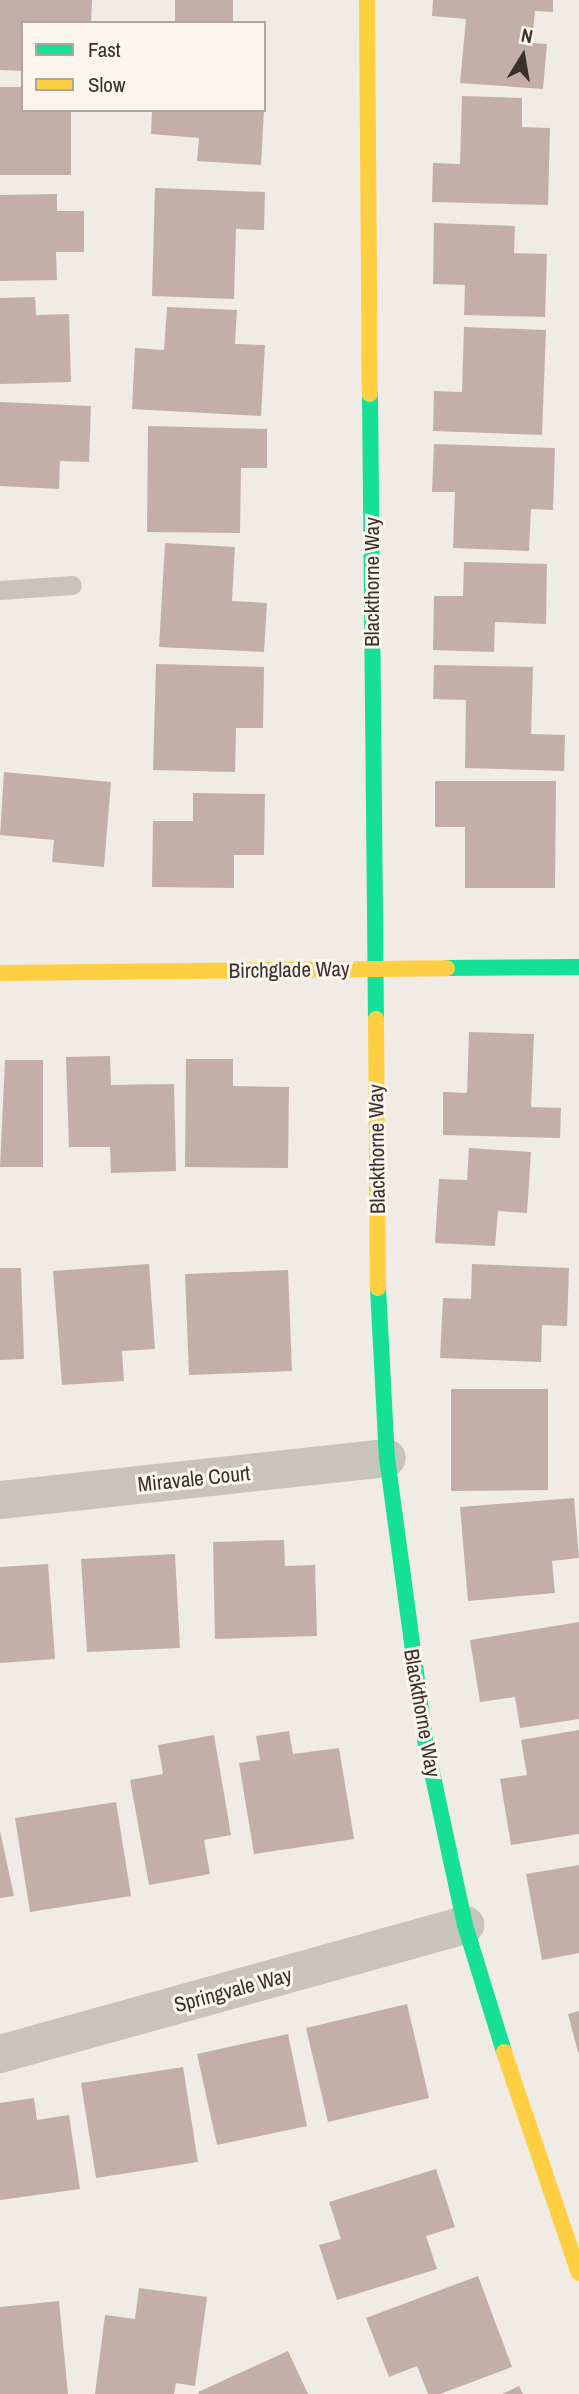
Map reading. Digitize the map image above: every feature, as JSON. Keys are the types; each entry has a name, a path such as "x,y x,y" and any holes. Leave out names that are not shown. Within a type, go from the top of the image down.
{"street":[{"name":"Blackthorne Way","path":"367,0 378,1293 387,1458 425,1740 465,1925 542,2175 579,2273"},
{"name":"Birchglade Way","path":"0,973 579,967"},
{"name":"Miravale Court","path":"0,1500 387,1458"},
{"name":"Springvale Way","path":"0,2054 465,1925"}],"lane":[{"path":"0,590 72,585"}],"building":[{"path":"0,0 92,0 91,21 21,21 21,71 0,70"},
{"path":"175,0 233,0 233,21 175,21"},
{"path":"433,0 553,0 553,12 535,11 532,43 547,44 543,89 460,83 466,19 432,16"},
{"path":"0,87 21,87 21,112 71,112 71,175 0,175"},
{"path":"462,96 522,98 522,127 550,128 548,205 432,202 433,163 460,164"},
{"path":"152,112 264,112 261,165 197,161 199,138 151,134"},
{"path":"155,188 265,192 264,230 236,229 234,299 152,296"},
{"path":"57,194 57,211 84,211 84,252 56,252 57,280 0,281 0,195"},
{"path":"434,223 515,226 514,253 547,254 545,317 464,315 465,285 433,284"},
{"path":"35,297 36,315 69,314 71,382 0,384 0,298"},
{"path":"167,307 237,310 235,344 265,345 261,416 132,409 135,348 164,350"},
{"path":"464,327 546,330 542,435 433,431 434,391 462,392"},
{"path":"0,402 91,406 89,462 60,461 59,489 0,486"},
{"path":"148,426 267,429 267,468 241,468 240,533 147,532"},
{"path":"434,444 555,448 553,510 531,509 529,551 453,548 455,492 432,492"},
{"path":"165,543 235,547 232,601 267,603 264,652 159,647"},
{"path":"464,562 547,564 546,624 495,622 494,652 433,650 434,596 463,596"},
{"path":"156,664 264,667 263,728 236,728 235,772 153,770"},
{"path":"434,665 533,667 531,734 565,735 564,771 465,768 466,700 433,699"},
{"path":"4,772 111,782 104,867 52,862 54,840 0,835"},
{"path":"435,781 556,781 555,888 465,888 465,827 435,827"},
{"path":"193,793 265,794 264,855 234,855 234,888 152,887 153,821 193,821"},
{"path":"469,1032 534,1034 531,1107 561,1108 560,1138 443,1135 443,1092 467,1093"},
{"path":"110,1056 111,1085 174,1084 176,1171 111,1173 110,1147 69,1147 66,1057"},
{"path":"186,1059 233,1059 233,1086 289,1087 288,1168 185,1167"},
{"path":"5,1060 43,1060 43,1167 0,1167"},
{"path":"469,1148 531,1152 527,1213 498,1211 495,1246 435,1243 439,1179 467,1180"},
{"path":"149,1264 155,1349 122,1351 124,1381 62,1385 53,1271"},
{"path":"472,1264 569,1268 567,1326 542,1325 541,1362 440,1358 443,1298 471,1299"},
{"path":"0,1268 21,1268 24,1359 0,1360"},
{"path":"288,1270 292,1371 189,1375 185,1274"},
{"path":"451,1389 548,1389 548,1490 451,1491"},
{"path":"574,1498 579,1558 552,1561 555,1593 468,1601 460,1507"},
{"path":"284,1540 285,1566 315,1565 317,1636 215,1639 213,1542"},
{"path":"175,1554 180,1648 87,1652 81,1559"},
{"path":"48,1564 55,1659 0,1663 0,1567"},
{"path":"579,1622 579,1719 520,1728 515,1697 480,1702 470,1640"},
{"path":"579,1730 579,1834 511,1845 500,1779 527,1775 521,1740"},
{"path":"289,1731 293,1754 339,1748 354,1839 254,1854 239,1763 260,1760 256,1736"},
{"path":"214,1735 231,1835 204,1840 210,1874 149,1885 130,1780 163,1774 158,1745"},
{"path":"116,1802 131,1896 30,1912 15,1818"},
{"path":"0,1831 14,1896 0,1898"},
{"path":"579,1865 579,1953 542,1960 526,1874"},
{"path":"407,2004 429,2098 328,2122 306,2028"},
{"path":"579,2011 579,2052 578,2052 568,2014"},
{"path":"288,2034 307,2126 217,2145 197,2054"},
{"path":"183,2067 198,2162 96,2178 81,2083"},
{"path":"34,2098 37,2120 69,2115 80,2189 0,2200 0,2103"},
{"path":"436,2169 455,2227 426,2236 437,2269 337,2300 319,2245 341,2239 329,2202"},
{"path":"478,2276 512,2367 440,2394 428,2394 417,2366 389,2377 366,2318"},
{"path":"139,2288 207,2297 195,2386 176,2383 174,2394 95,2394 105,2315 135,2319"},
{"path":"59,2301 68,2394 0,2394 0,2307"},
{"path":"288,2351 308,2394 198,2392"},
{"path":"519,2386 523,2394 502,2394"}],"traffic: fast":[{"path":"370,394 376,1019"},
{"path":"447,968 579,967"},
{"path":"378,1288 387,1458 425,1740 465,1925 504,2052"}],"traffic: slow":[{"path":"367,0 370,394"},
{"path":"0,973 447,968"},
{"path":"376,1019 378,1288"},
{"path":"504,2052 579,2273"}]}
